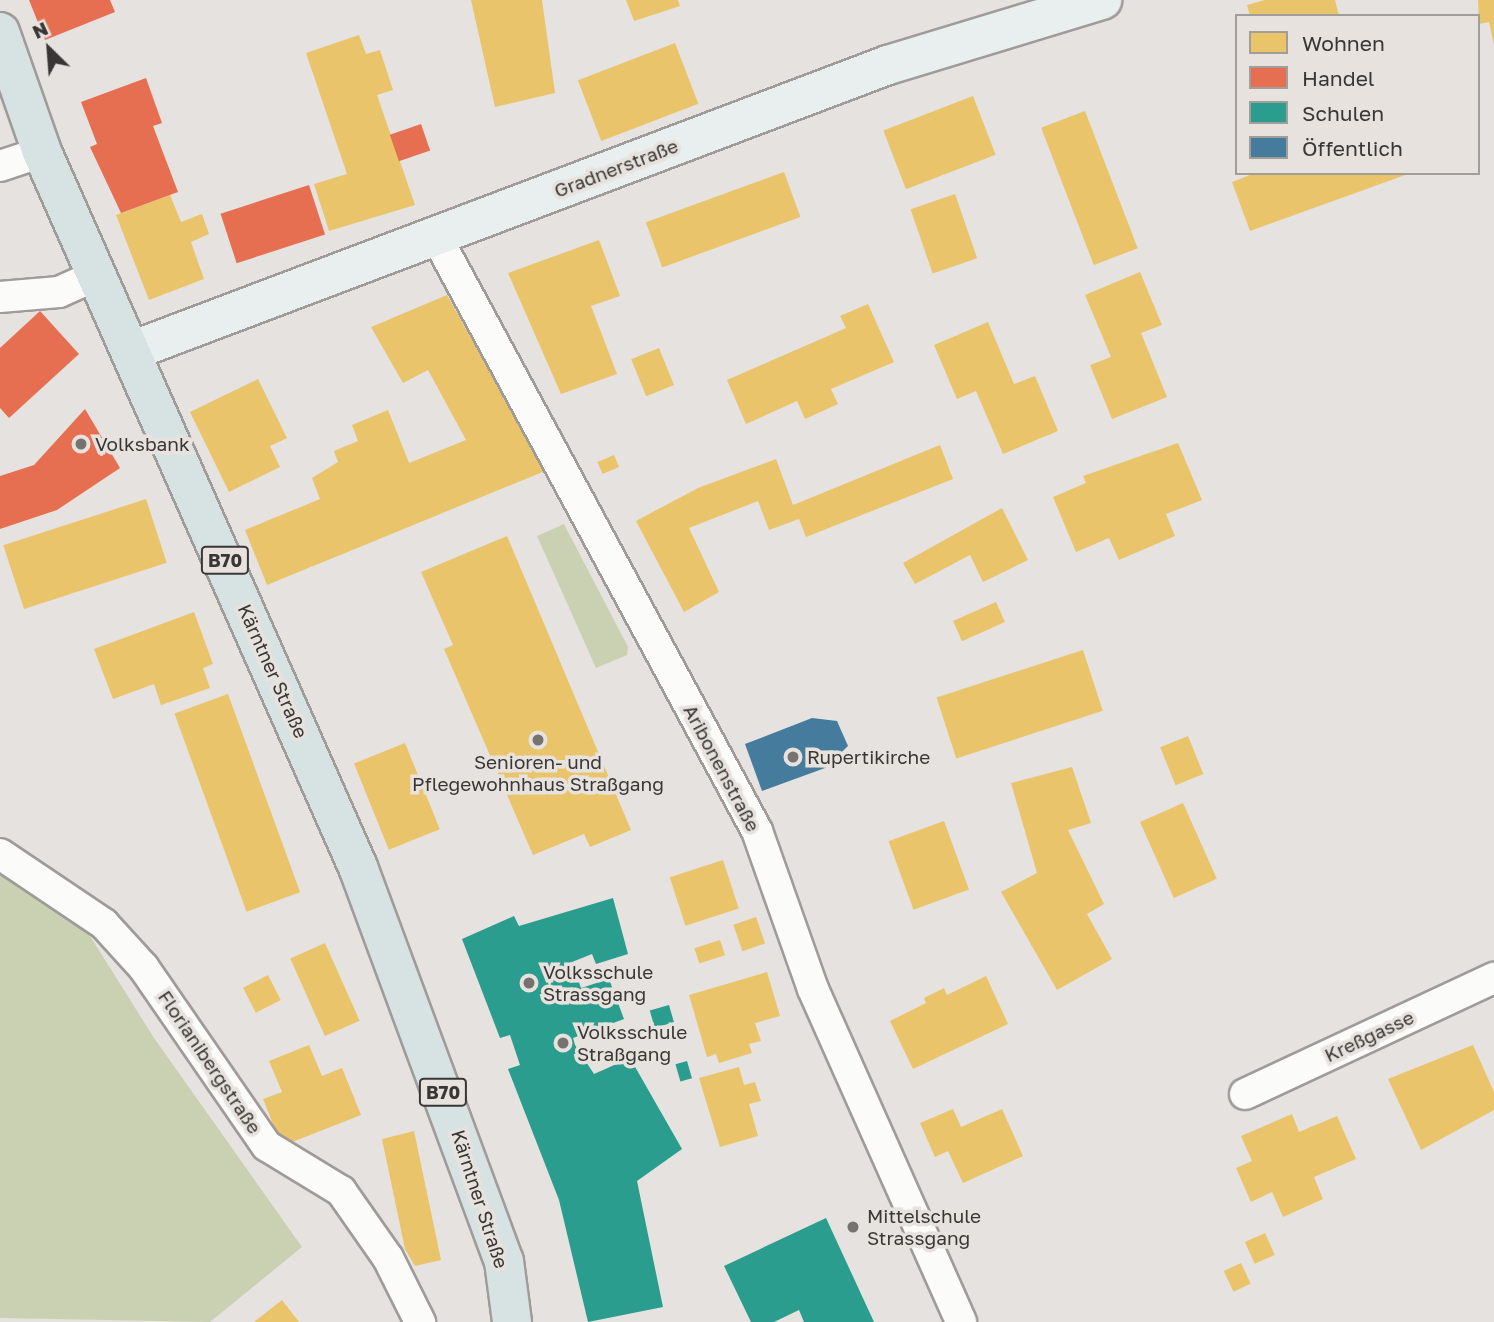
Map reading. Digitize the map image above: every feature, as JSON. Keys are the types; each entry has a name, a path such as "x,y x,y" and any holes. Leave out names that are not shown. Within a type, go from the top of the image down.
{"main road":[{"name":"Gradnerstraße","path":"134,350 888,65 1102,0"},
{"name":"Kärntner Straße","path":"0,32 43,152 134,350 358,867 504,1261 512,1322"}],"street":[{"path":"0,166 43,152"},
{"name":"Aribonenstraße","path":"436,236 604,552 757,831 813,989 961,1322"},
{"path":"0,298 60,292 99,274"},
{"name":"Florianibergstraße","path":"0,854 104,924 208,1054 267,1146 341,1191 388,1258 420,1322"},
{"name":"Kreßgasse","path":"1245,1094 1494,978"}],"green space":[{"path":"564,524 628,647 627,655 596,668 537,536"},
{"path":"0,868 80,920 154,1038 302,1247 210,1322 0,1318"}],"building: Wohnen":[{"path":"471,0 542,0 555,93 495,107"},
{"path":"626,0 678,0 680,6 634,21"},
{"path":"1265,0 1335,0 1338,14 1249,14 1247,5"},
{"path":"1478,0 1494,0 1494,45 1489,22 1480,24"},
{"path":"359,35 366,54 380,50 393,90 377,95 415,205 329,231 314,184 347,174 306,53"},
{"path":"675,43 698,104 601,141 578,80"},
{"path":"973,96 996,155 906,189 883,130"},
{"path":"1085,111 1138,248 1094,265 1041,128"},
{"path":"784,172 800,217 662,267 646,222"},
{"path":"1250,175 1405,175 1250,231 1232,182"},
{"path":"955,194 977,258 933,274 911,209"},
{"path":"170,195 181,222 202,214 209,234 191,242 204,279 149,300 116,215"},
{"path":"599,240 620,296 591,306 617,374 561,394 508,273"},
{"path":"1140,272 1162,325 1141,333 1167,397 1112,419 1090,365 1111,357 1085,295"},
{"path":"447,295 545,471 267,585 245,530 320,499 312,478 338,462 334,451 358,441 352,425 388,410 409,463 466,440 428,370 403,383 371,327"},
{"path":"868,304 894,362 831,389 838,404 805,419 797,401 746,424 727,380 846,328 840,316"},
{"path":"988,322 1014,384 1035,376 1058,431 1003,454 976,391 957,399 934,345"},
{"path":"659,348 674,385 646,396 631,359"},
{"path":"258,379 287,438 270,446 280,467 229,492 190,412"},
{"path":"1178,443 1202,500 1166,514 1175,536 1119,560 1109,538 1076,552 1053,497 1086,483 1083,476"},
{"path":"940,445 953,479 806,537 799,519 769,530 758,501 689,528 719,592 684,612 636,521 698,488 776,459 793,505"},
{"path":"614,455 619,467 603,474 597,462"},
{"path":"146,499 167,563 24,609 3,545"},
{"path":"1002,508 1028,560 983,582 970,555 915,584 903,563"},
{"name":"Senioren- und Pflegewohnhaus Straßgang","path":"507,536 631,830 590,847 584,834 533,855 444,649 453,645 421,572"},
{"path":"996,602 1005,622 962,641 953,621"},
{"path":"194,612 213,664 203,668 210,688 161,705 154,684 113,699 94,649"},
{"path":"1083,650 1103,711 956,758 937,698"},
{"path":"228,694 300,892 247,912 174,713"},
{"path":"1188,736 1203,774 1176,785 1160,747"},
{"path":"405,743 440,829 389,850 354,764"},
{"path":"1072,767 1091,823 1068,830 1104,904 1087,914 1112,959 1057,990 1001,892 1037,873 1011,783"},
{"path":"1183,803 1217,879 1174,898 1140,822"},
{"path":"944,821 969,890 914,910 889,841"},
{"path":"723,860 739,909 686,926 670,877"},
{"path":"756,917 765,943 742,951 733,925"},
{"path":"720,940 725,955 699,964 694,948"},
{"path":"325,943 360,1021 325,1036 290,958"},
{"path":"767,972 780,1016 755,1023 761,1041 749,1044 752,1053 719,1063 716,1054 707,1057 689,995"},
{"path":"268,975 281,1000 256,1013 243,988"},
{"path":"986,976 1008,1024 913,1069 890,1021 926,1003 924,998 944,988 947,995"},
{"path":"309,1045 322,1076 342,1068 361,1115 282,1146 263,1099 282,1092 269,1061"},
{"path":"1473,1045 1494,1092 1494,1110 1421,1150 1388,1079"},
{"path":"739,1067 744,1085 755,1082 761,1101 749,1104 758,1136 720,1147 699,1078"},
{"path":"953,1109 961,1127 1002,1109 1023,1156 963,1183 948,1151 935,1157 920,1123"},
{"path":"1292,1114 1299,1132 1337,1116 1356,1159 1314,1177 1323,1199 1283,1217 1272,1192 1251,1202 1236,1168 1252,1161 1241,1136"},
{"path":"414,1131 441,1260 415,1266 405,1249 382,1139"},
{"path":"1265,1233 1275,1255 1255,1264 1245,1242"},
{"path":"1241,1263 1251,1284 1234,1292 1224,1271"},
{"path":"282,1300 299,1322 254,1322"}],"building: Handel":[{"path":"29,0 110,0 115,12 45,40"},
{"path":"146,78 162,123 153,126 178,192 121,213 90,147 97,144 81,102"},
{"path":"421,124 430,150 399,161 390,135"},
{"path":"309,185 325,234 237,263 221,214"},
{"path":"40,311 79,354 9,418 0,408 0,348"},
{"path":"85,409 120,468 57,510 0,529 0,476 34,465"}],"building: Schulen":[{"path":"613,898 628,954 596,964 592,954 572,962 581,988 609,979 624,1019 573,1038 594,1074 630,1058 682,1149 637,1181 663,1307 588,1322 559,1200 508,1069 520,1065 510,1035 500,1038 462,939 514,916 519,926"},
{"path":"669,1005 674,1022 655,1028 650,1011"},
{"path":"687,1061 692,1078 680,1082 675,1064"},
{"path":"826,1218 874,1322 804,1322 799,1310 774,1322 751,1322 724,1266"}],"building: Öffentlich":[{"name":"Rupertikirche","path":"812,718 837,721 848,746 825,768 762,791 745,744"}],"place":[{"name":"Volksbank","path":"81,444"},
{"name":"Senioren- und Pflegewohnhaus Straßgang","path":"538,740"},
{"name":"Rupertikirche","path":"793,757"},
{"name":"Volksschule Strassgang","path":"529,983"},
{"name":"Volksschule Straßgang","path":"563,1043"},
{"name":"Mittelschule Strassgang","path":"853,1227"}]}
